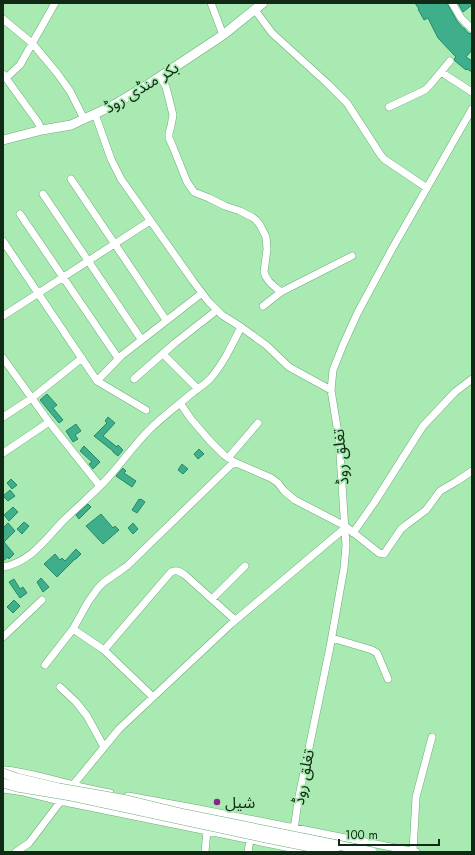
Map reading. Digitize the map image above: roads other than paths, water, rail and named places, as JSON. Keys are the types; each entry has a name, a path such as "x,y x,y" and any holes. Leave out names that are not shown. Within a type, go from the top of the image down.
{"main road":[{"name":"بکر منڈی روڈ","path":"3,140 42,130 71,125 112,106 160,77 223,35 263,3"},
{"path":"3,773 59,788 127,800 185,814 372,852"},
{"path":"4,787 17,787 79,798 335,852"}],"street":[{"path":"42,130 5,76 20,64 55,3"},
{"path":"211,3 223,35"},
{"path":"452,3 461,18 472,29"},
{"path":"255,10 272,33 328,84 347,104 384,159 427,188"},
{"path":"3,19 32,44 57,72 70,91 84,119"},
{"path":"389,108 425,90 450,61"},
{"path":"441,72 472,92"},
{"path":"160,77 166,87 173,115 169,138 187,182 194,192 240,211 256,220 266,237 267,249 265,275 281,292"},
{"name":"تغلق روڈ","path":"291,850 298,801 332,638 344,568 346,546 340,439 331,390 333,370 358,312 472,109"},
{"path":"95,114 115,169 150,221 202,293 222,315 266,346 289,367 331,390"},
{"path":"70,179 166,320"},
{"path":"43,194 141,340"},
{"path":"20,214 118,358"},
{"path":"3,316 150,221"},
{"path":"3,241 97,381 146,410"},
{"path":"264,306 281,292 352,256"},
{"path":"97,381 118,358 202,293"},
{"path":"134,379 217,310"},
{"path":"3,567 11,566 26,558 43,543 61,523 100,486 137,442 208,380 219,368 241,327"},
{"path":"163,354 198,389"},
{"path":"3,358 49,422 100,486"},
{"path":"3,417 32,398 82,358"},
{"path":"354,533 423,426 455,392 472,379"},
{"path":"180,403 191,419 210,441 231,460 271,478 295,500 345,527 379,553 384,554 401,529 426,510 440,491 457,482 472,471"},
{"path":"3,453 49,422"},
{"path":"45,665 73,629 88,602 104,582 127,566 231,460 258,423"},
{"path":"16,852 29,843 60,801 119,729 235,620 345,527"},
{"path":"212,599 244,566"},
{"path":"104,650 171,572 176,570 185,575 235,620"},
{"path":"3,637 42,600"},
{"path":"73,629 104,650 153,697"},
{"path":"332,638 372,650 377,653 388,679"},
{"path":"60,687 76,702 87,716 104,747"},
{"path":"3,770 14,770 73,785 293,832 414,852 416,797 432,737"},
{"path":"4,787 60,801 250,840 291,850 310,852"},
{"path":"205,852 207,831"},
{"path":"248,852 250,840"}],"place":[{"name":"شیل","path":"217,802"}]}
